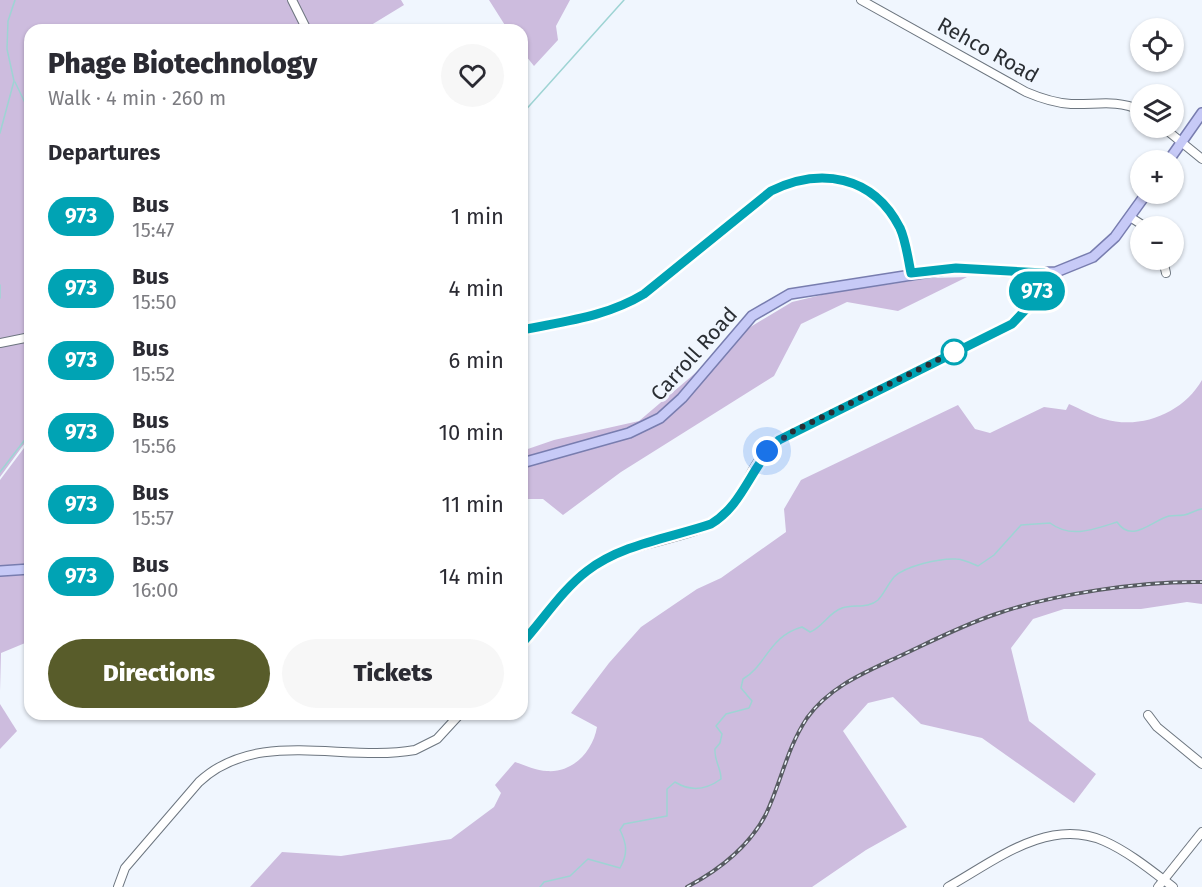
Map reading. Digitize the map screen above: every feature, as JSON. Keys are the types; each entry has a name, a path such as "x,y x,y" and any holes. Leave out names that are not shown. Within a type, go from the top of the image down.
{"main road":[{"path":"1176,150 1202,113"},
{"name":"Carroll Road","path":"528,461 629,433 660,418 682,398 736,332 768,305 801,291 956,268 1044,273 1069,268 1093,257 1115,237 1130,217"},
{"path":"0,571 24,569"}],"street":[{"path":"292,0 304,24"},
{"name":"Rehco Road","path":"861,0 1035,96 1071,104 1113,102 1130,107"},
{"path":"1177,138 1202,159"},
{"path":"528,329 588,317 626,306 771,191 790,182 807,178 828,177 859,186 888,208 901,230 911,273"},
{"path":"528,636 576,581 595,566 614,555 711,524 722,518 736,503 757,463 779,440 1012,324 1032,303 1044,273"},
{"path":"0,344 24,338"},
{"path":"1148,715 1157,727 1202,764"},
{"path":"118,887 125,868 199,782 210,772 233,759 262,752 415,750 437,739 454,720"},
{"path":"1161,884 1202,832"},
{"path":"948,887 1034,839 1064,833 1102,840 1161,884 1173,887"}],"shaded area":[{"path":"0,0 401,0 404,5 373,24 24,24 24,444 0,477"},
{"path":"489,0 570,0 556,26 558,40 534,66 528,58 528,24 504,24"},
{"path":"967,277 898,311 847,302 801,324 774,376 621,472 563,515 543,499 528,499 528,449 554,440 639,421 747,329 792,302 834,292 932,278"},
{"path":"1202,380 1202,604 1187,602 1141,609 1064,609 1033,619 1011,648 1029,721 1096,774 1074,803 982,738 921,724 893,697 868,703 843,731 907,827 866,850 812,887 250,887 282,852 341,856 451,839 494,807 501,793 495,785 515,762 535,769 556,771 580,759 591,744 597,727 571,713 609,663 641,627 697,589 721,578 786,532 784,509 801,480 958,405 975,429 990,433 1044,407 1066,410 1069,404 1104,419 1132,422 1160,416 1172,410 1194,392"},
{"path":"24,448 24,643 1,653 0,691 0,480"},
{"path":"0,704 17,731 0,749"}],"waterway":[{"path":"0,133 14,81 7,49 8,21 15,0"},
{"path":"528,107 624,0"},
{"path":"15,82 24,101"},
{"path":"0,285 0,298"},
{"path":"0,472 24,441"},
{"path":"540,887 544,882 570,876 588,859 620,868 625,854 625,844 620,830 624,824 667,816 667,789 675,782 687,787 698,788 710,786 721,779 715,749 720,743 722,734 716,726 726,714 749,708 752,701 741,688 743,679 757,667 775,644 791,631 802,627 810,632 842,608 874,603 894,577 914,566 949,559 964,560 978,566 994,555 1021,525 1050,523 1066,531 1075,532 1092,530 1117,522 1123,528 1135,531 1169,516 1184,515 1202,509"}],"railway":[{"path":"687,887 722,865 751,837 766,814 800,729 826,697 849,681 960,628 1019,607 1044,600 1125,586 1202,582"}],"bus line":[{"name":"973","path":"528,329 603,314 626,306 771,191 790,182 807,178 828,177 859,186 888,208 901,230 911,273 956,268 1044,273 1032,303 1012,324 779,440 757,463 736,503 722,518 711,524 614,555 585,572 528,636"}],"route":[{"path":"767,451 790,433 954,352"}]}
